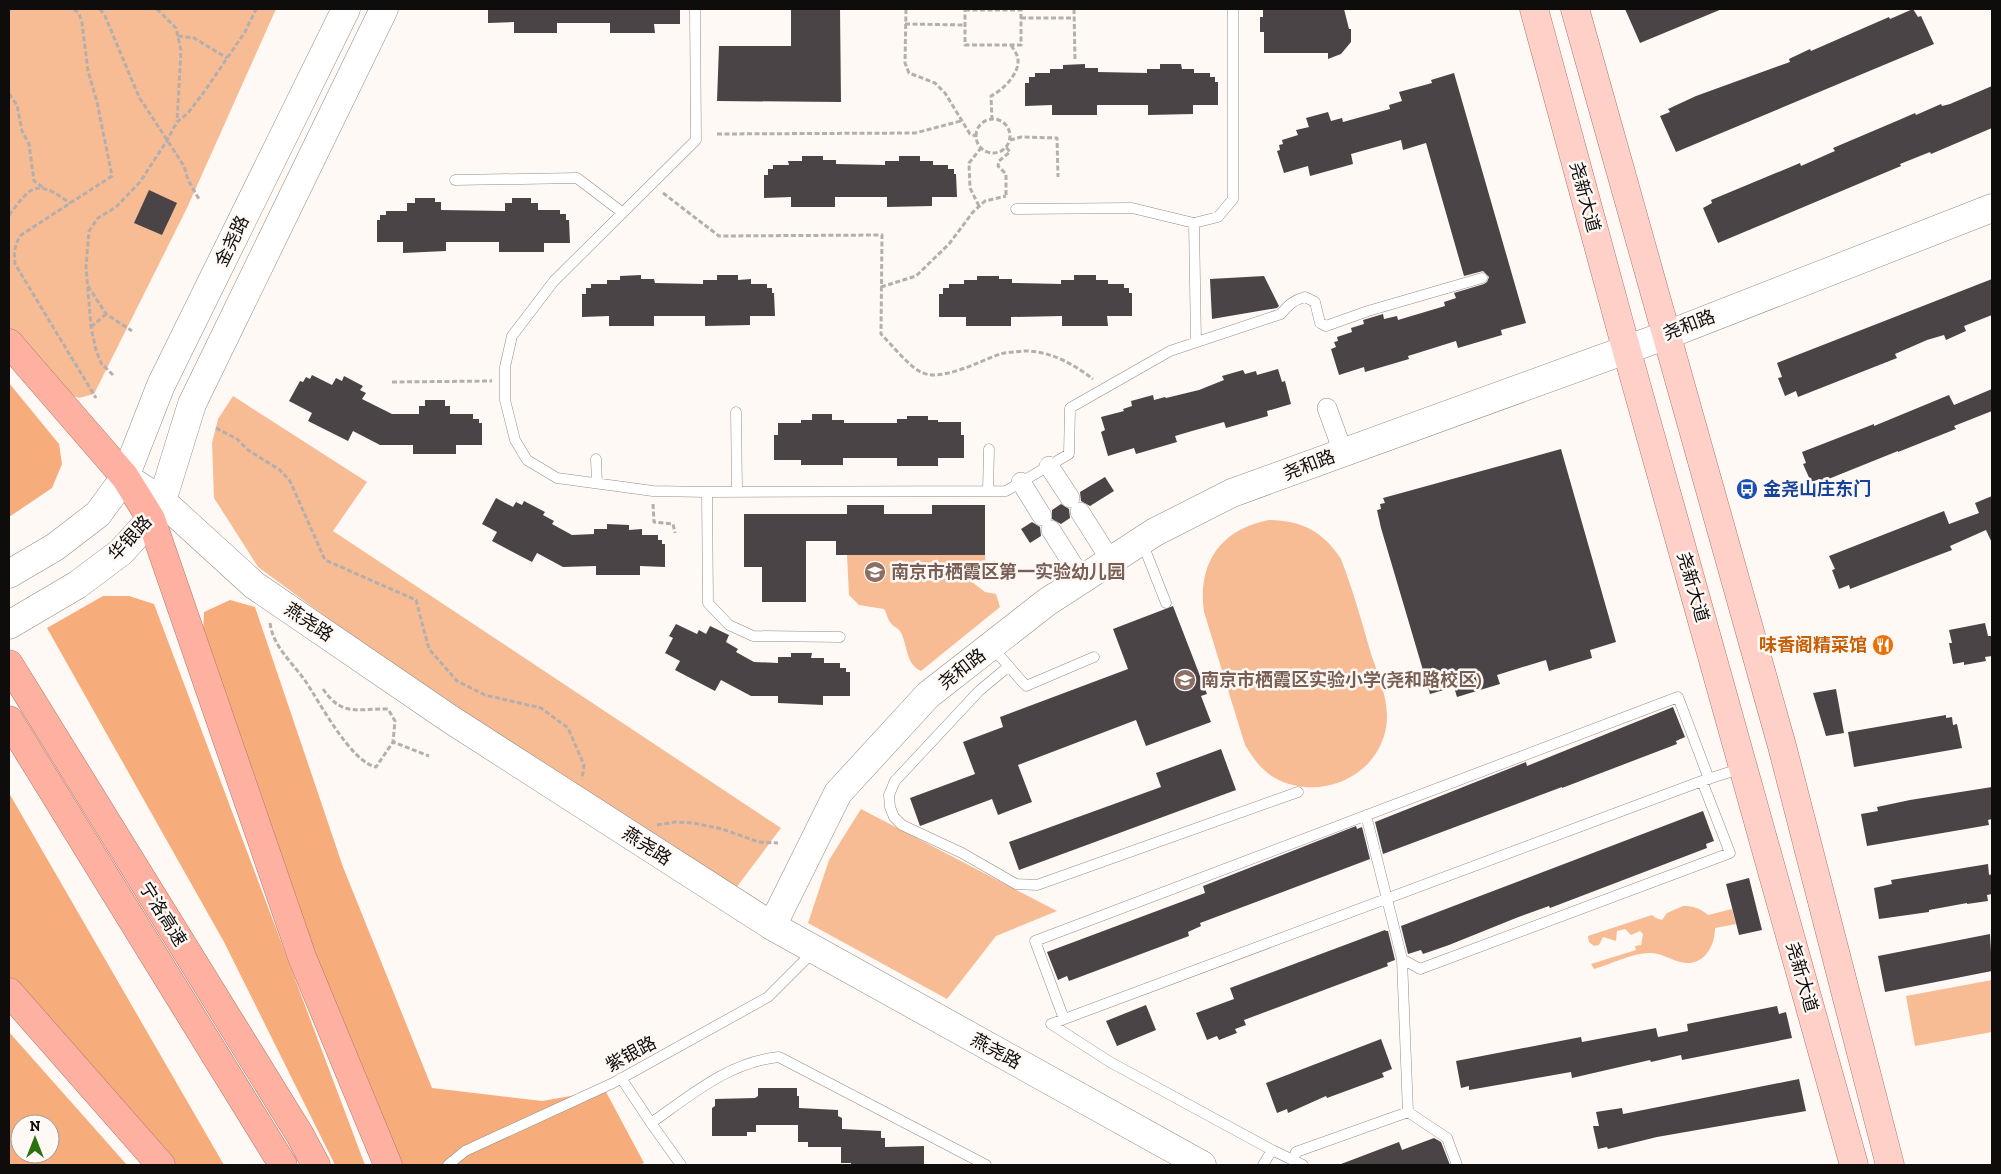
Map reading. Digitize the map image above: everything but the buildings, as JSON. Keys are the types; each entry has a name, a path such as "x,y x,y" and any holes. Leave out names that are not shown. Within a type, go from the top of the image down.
{"highway":[{"path":"9,343 156,510 302,957 388,1165"},
{"name":"宁洛高速","path":"9,664 294,1126 316,1165"},
{"name":"宁洛高速","path":"9,720 283,1165"},
{"path":"9,992 161,1165"}],"main road":[{"name":"金尧路","path":"125,477 161,385 346,9"},
{"name":"金尧路","path":"192,404 384,9"},
{"name":"尧新大道","path":"1534,9 1626,348 1854,1165"},
{"path":"1575,9 1782,746 1890,1165"},
{"name":"尧和路","path":"772,926 838,794 928,695 1047,602 1155,532 1232,493 1666,334 1992,208"},
{"name":"华银路","path":"9,625 77,585 121,552 156,510 192,404"},
{"path":"9,574 55,547 98,514 125,477"},
{"name":"燕尧路","path":"156,510 254,585 450,719 772,926 1202,1165"}],"street":[{"path":"1327,408 1343,452"},
{"path":"1049,466 1111,560"},
{"path":"1021,482 1082,579"}],"lane":[{"path":"695,9 696,140 554,281 512,336 505,367 505,400 515,440 527,460 557,478 653,491 1006,491 1069,454 1070,408 1170,351 1281,314 1296,299 1305,297 1315,302 1320,323 1326,326 1368,311 1482,278"},
{"path":"1016,209 1132,208 1194,223 1218,217 1234,199 1233,9"},
{"path":"455,180 577,178 623,214"},
{"path":"1194,223 1196,342"},
{"path":"736,412 737,491"},
{"path":"988,449 988,491"},
{"path":"596,459 597,483"},
{"path":"707,492 708,603 717,615 729,626 753,636 840,637"},
{"path":"1142,541 1166,603"},
{"path":"992,646 1026,686 1094,657"},
{"path":"1009,666 979,691 941,731 895,781 889,795 890,807 894,817 902,825 962,853 1016,884 1037,885 1298,792"},
{"path":"1064,1019 1035,941 1678,697 1730,853 1420,969 1402,959"},
{"path":"1303,1165 1110,1062 1051,1024 1705,780 1743,768"},
{"path":"1366,816 1402,959 1408,1112"},
{"name":"紫银路","path":"448,1165 464,1151 621,1078 768,997 815,950"},
{"path":"650,1123 719,1076 761,1059 779,1056 986,1165"},
{"path":"621,1078 650,1123 681,1165"},
{"path":"1293,1160 1296,1152 1408,1112"},
{"path":"1408,1112 1447,1138 1457,1165"},
{"path":"1264,1165 1272,1150"}],"path":[{"path":"74,9 79,14 82,23 88,71 97,102 112,176 21,235 16,242 14,252 16,264 96,398"},
{"path":"100,9 105,16 139,96 153,120 168,138 184,166 188,180 199,199"},
{"path":"157,9 176,28 181,50 177,122"},
{"path":"113,375 101,363 91,327 87,284 89,231 98,218 116,207 140,182 177,122 188,113 245,32 256,9"},
{"path":"906,9 905,63 909,73 935,83 945,93 960,121 970,134 976,136"},
{"path":"1074,9 1075,61"},
{"path":"965,10 1021,10 1021,18 1021,45 965,45 965,10"},
{"path":"1021,18 1074,18"},
{"path":"905,24 965,25"},
{"path":"178,36 194,38 226,58"},
{"path":"992,120 991,96 999,92 1011,78 1018,63 1018,57 1011,45"},
{"path":"9,94 17,105 22,131 29,144 34,181 70,203"},
{"path":"992,120 1004,123 1008,128 1010,140 1006,147 994,153 981,148 976,136 981,125 992,120"},
{"path":"717,134 916,133 960,121"},
{"path":"1010,140 1021,137 1057,138 1058,177"},
{"path":"1006,147 1010,152 999,160 998,166 1006,174 1006,196 1016,209"},
{"path":"980,206 970,188 968,163 981,148"},
{"path":"652,185 719,236 882,235 880,334 920,372 938,375 961,370 1002,354 1024,351 1048,355 1079,368 1106,388"},
{"path":"9,215 32,189 44,188"},
{"path":"881,286 916,276 949,244 973,212 985,201 1006,196"},
{"path":"87,284 106,314 132,331"},
{"path":"91,327 106,314"},
{"path":"392,382 505,381"},
{"path":"216,428 237,439 248,450 280,470 290,481 325,560 416,600 429,649 457,681 484,695 541,708 568,728 584,765 581,781"},
{"path":"653,491 654,522 674,524 675,533"},
{"path":"269,616 271,632 280,650 306,683 335,728 369,766 376,767 393,742 395,721 388,708 358,711 339,707 323,689"},
{"path":"393,742 429,756"},
{"path":"650,827 675,822 694,823 722,829 759,842 778,843"}],"shaded area":[{"path":"9,9 276,9 187,208 94,394 79,398 56,390 9,333"},
{"path":"9,383 59,444 62,464 52,488 9,517"},
{"path":"233,396 367,482 333,531 781,828 736,888 506,742 348,633 258,567 214,498 212,443 218,419"},
{"path":"1269,520 1291,522 1311,529 1327,542 1341,559 1384,693 1387,717 1384,737 1376,754 1364,768 1348,778 1331,785 1312,787 1293,785 1270,775 1254,759 1245,745 1204,612 1204,578 1216,551 1225,540 1238,531"},
{"path":"847,555 985,555 986,572 972,582 985,592 996,594 1000,607 921,671 909,659 903,636 890,621 884,609 859,605 849,595"},
{"path":"103,596 129,596 154,604 365,1165 335,1165 224,942 47,628"},
{"path":"230,600 255,607 343,867 432,1088 542,1101 605,1090 644,1163 638,1165 401,1165 290,897 203,633 204,612"},
{"path":"9,793 224,1165 167,1165 9,981"},
{"path":"861,809 1057,911 996,936 947,999 808,923 829,860"},
{"path":"1683,906 1696,908 1708,915 1732,909 1736,924 1715,928 1713,943 1710,949 1706,955 1695,962 1680,962 1654,953 1643,953 1594,969 1591,964 1636,950 1635,946 1641,945 1643,934 1640,931 1631,935 1625,929 1617,931 1616,941 1603,937 1599,945 1594,946 1589,942 1588,936 1652,915 1662,920 1667,913"},
{"path":"1992,980 1992,1032 1915,1046 1906,996"},
{"path":"9,1032 127,1165 9,1165"}],"place":[{"name":"金尧山庄东门","path":"1747,489"},
{"name":"南京市栖霞区第一实验幼儿园","path":"875,572"},
{"name":"味香阁精菜馆","path":"1883,645"},
{"name":"南京市栖霞区实验小学(尧和路校区)","path":"1185,680"}]}
